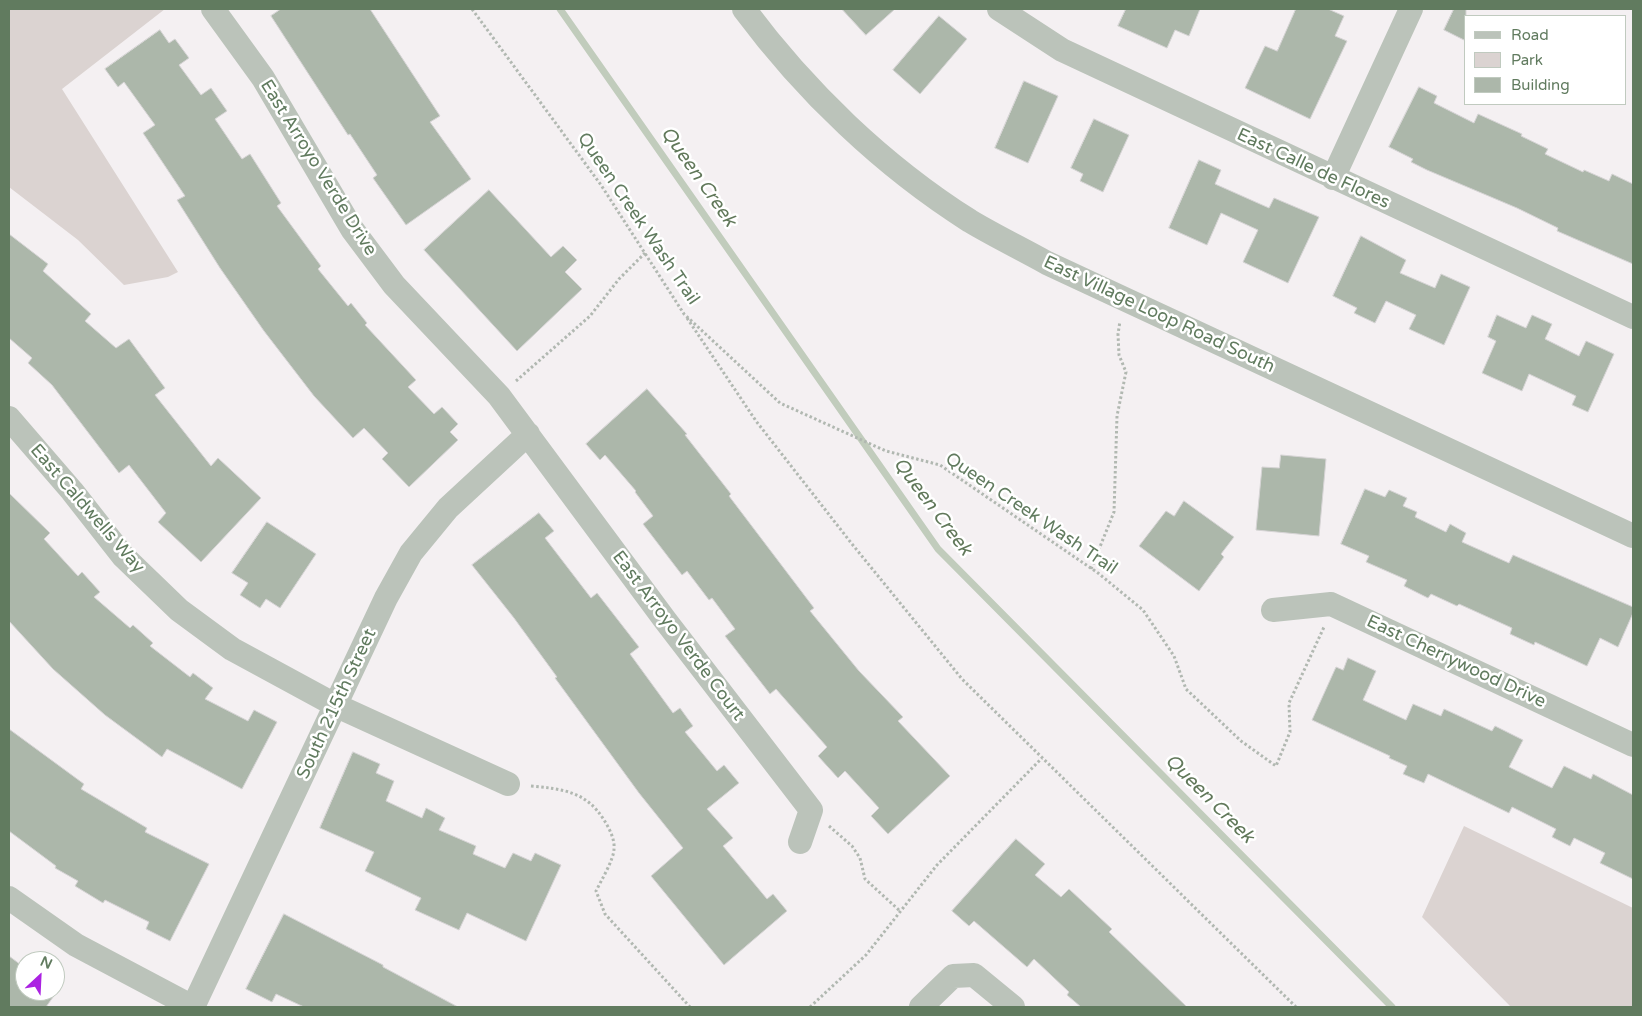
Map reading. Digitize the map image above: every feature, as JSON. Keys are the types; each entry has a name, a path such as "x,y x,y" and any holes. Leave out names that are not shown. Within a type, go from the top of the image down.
{"street":[{"name":"East Arroyo Verde Drive","path":"213,9 263,78 352,229 394,285 499,396 528,434"},
{"name":"East Village Loop Road South","path":"744,9 770,45 839,118 904,173 970,220 1047,263 1633,536"},
{"name":"East Calle de Flores","path":"999,9 1062,50 1633,317"},
{"path":"1333,178 1412,9"},
{"name":"East Caldwells Way","path":"9,418 72,491 123,556 179,610 232,649 337,706 508,784"},
{"name":"South 215th Street","path":"193,1007 337,706 386,598 411,553 448,508 528,434"},
{"name":"East Arroyo Verde Court","path":"528,434 664,620 811,810"},
{"path":"1272,610 1331,604"},
{"name":"East Cherrywood Drive","path":"1331,604 1633,744"},
{"path":"800,842 811,810"},
{"path":"9,898 76,945 193,1007"},
{"path":"921,1007 953,976 974,975 1013,1007"}],"path":[{"name":"Queen Creek Wash Trail","path":"472,9 602,186 684,314 780,403 886,451 940,465 1091,569 1143,610 1174,656 1186,689 1241,741 1276,766 1290,732 1289,702 1321,636 1331,604"},
{"path":"499,396 590,316 618,279 645,253"},
{"path":"1091,569 1114,512 1117,416 1126,372 1119,355 1118,334 1124,299"},
{"path":"684,314 756,421 852,544 962,679 1296,1007"},
{"path":"810,1007 866,955 936,865 1042,758"},
{"path":"508,784 556,788 578,794 595,805 610,829 614,849 596,891 605,914 690,1007"},
{"path":"811,810 852,846 860,858 865,879 900,912"}],"green space":[{"path":"9,9 165,9 62,89 178,272 168,277 124,285 78,240 9,187"},
{"path":"1464,826 1633,908 1633,1007 1511,1007 1422,917"}],"building":[{"path":"281,9 370,9 440,116 430,122 471,179 406,225 373,178 377,175 350,134 348,135 271,16"},
{"path":"842,9 895,9 866,35"},
{"path":"1126,9 1200,9 1189,36 1175,30 1167,48 1118,26"},
{"path":"1296,9 1328,9 1344,16 1335,36 1347,41 1310,119 1245,88 1265,46 1277,51"},
{"path":"1454,9 1466,9 1466,15 1464,15 1464,40 1444,30"},
{"path":"939,16 967,39 920,94 893,70"},
{"path":"160,30 169,43 175,39 189,58 179,65 201,95 211,88 227,111 215,119 242,159 250,154 281,203 277,206 321,266 318,269 348,306 351,303 367,323 365,325 416,380 408,387 434,414 442,407 458,424 450,432 458,440 409,487 382,459 388,453 364,428 353,438 314,396 264,331 220,268 177,200 185,196 143,133 155,125 124,82 118,87 105,69"},
{"path":"1024,81 1058,96 1028,163 995,148"},
{"path":"1419,87 1437,96 1434,103 1474,123 1478,114 1522,134 1521,136 1548,149 1545,154 1583,172 1584,170 1609,181 1612,174 1633,184 1633,264 1557,231 1558,228 1517,208 1427,170 1411,162 1413,159 1389,147"},
{"path":"1094,119 1129,135 1103,192 1080,181 1083,174 1071,168"},
{"path":"1199,160 1221,170 1215,184 1269,208 1274,198 1319,217 1288,283 1243,262 1258,230 1221,213 1207,245 1169,228"},
{"path":"489,190 551,257 563,246 577,260 565,272 582,289 517,351 424,250"},
{"path":"9,234 48,264 43,271 91,314 85,321 116,348 129,339 165,388 155,395 211,466 218,458 261,498 201,562 158,522 166,513 129,465 119,473 52,385 28,363 32,358 9,338"},
{"path":"1361,236 1406,260 1400,273 1435,288 1441,274 1470,287 1444,345 1409,329 1416,315 1386,301 1375,323 1354,313 1357,308 1333,296"},
{"path":"1497,315 1526,328 1532,315 1552,324 1545,339 1579,356 1586,341 1614,354 1588,412 1572,405 1576,396 1529,374 1522,391 1482,373 1496,341 1488,337"},
{"path":"647,389 687,434 685,435 731,494 729,496 814,608 810,611 859,671 903,717 898,721 950,776 888,834 871,816 879,808 845,771 838,778 818,756 827,747 776,689 770,694 725,636 735,629 712,598 709,600 687,571 682,575 643,524 653,516 636,491 605,455 600,460 586,444"},
{"path":"1281,455 1326,459 1319,536 1256,530 1262,467 1279,468"},
{"path":"1365,489 1385,497 1389,490 1407,498 1403,506 1417,512 1415,517 1446,532 1450,524 1466,533 1462,542 1509,563 1513,555 1633,607 1633,613 1618,647 1600,638 1587,666 1535,642 1534,645 1510,634 1512,628 1459,604 1457,606 1431,594 1428,598 1404,586 1407,580 1366,562 1369,556 1341,544"},
{"path":"9,493 50,533 44,539 78,576 82,572 100,592 94,597 130,628 133,625 153,643 150,646 190,677 193,673 213,688 205,699 248,721 254,710 277,722 242,789 167,749 162,757 105,715 53,669 9,621"},
{"path":"1184,501 1234,537 1221,554 1224,557 1199,591 1139,546 1166,511 1174,516"},
{"path":"539,513 554,531 545,538 591,598 597,593 639,647 630,654 673,713 680,708 693,726 685,732 717,771 724,765 739,783 707,809 733,838 723,846 767,899 773,894 787,911 724,965 651,876 683,848 639,793 555,678 557,677 514,618 472,565"},
{"path":"267,522 316,554 280,608 266,599 260,608 240,595 248,583 232,573"},
{"path":"1348,658 1376,671 1363,700 1406,720 1413,704 1441,716 1444,709 1492,731 1495,726 1523,740 1509,767 1552,788 1564,766 1591,779 1593,774 1633,795 1633,879 1600,863 1605,853 1574,838 1570,846 1552,837 1556,829 1512,807 1509,813 1428,774 1424,783 1403,774 1407,766 1389,758 1390,756 1312,720 1336,667 1343,670"},
{"path":"9,729 84,784 81,789 147,828 145,832 209,864 170,941 146,929 149,922 105,900 103,903 75,886 78,881 55,868 56,866 9,831"},
{"path":"353,752 380,764 376,773 394,781 386,801 422,818 426,808 445,818 439,830 476,846 473,854 505,868 513,853 531,861 535,853 561,865 526,941 467,913 459,930 415,910 421,898 365,871 374,852 320,828"},
{"path":"1016,839 1045,864 1035,875 1061,897 1069,889 1112,929 1109,932 1187,1007 1081,1007 1067,995 1069,992 1034,959 1027,967 974,921 969,926 952,911"},
{"path":"284,914 383,965 383,967 458,1007 304,1007 276,994 272,1002 246,989"},
{"path":"9,956 15,960 15,1001 50,1001 46,1007 9,1007"}],"waterway":[{"name":"Queen Creek","path":"560,9 938,549 1392,1007"}]}
